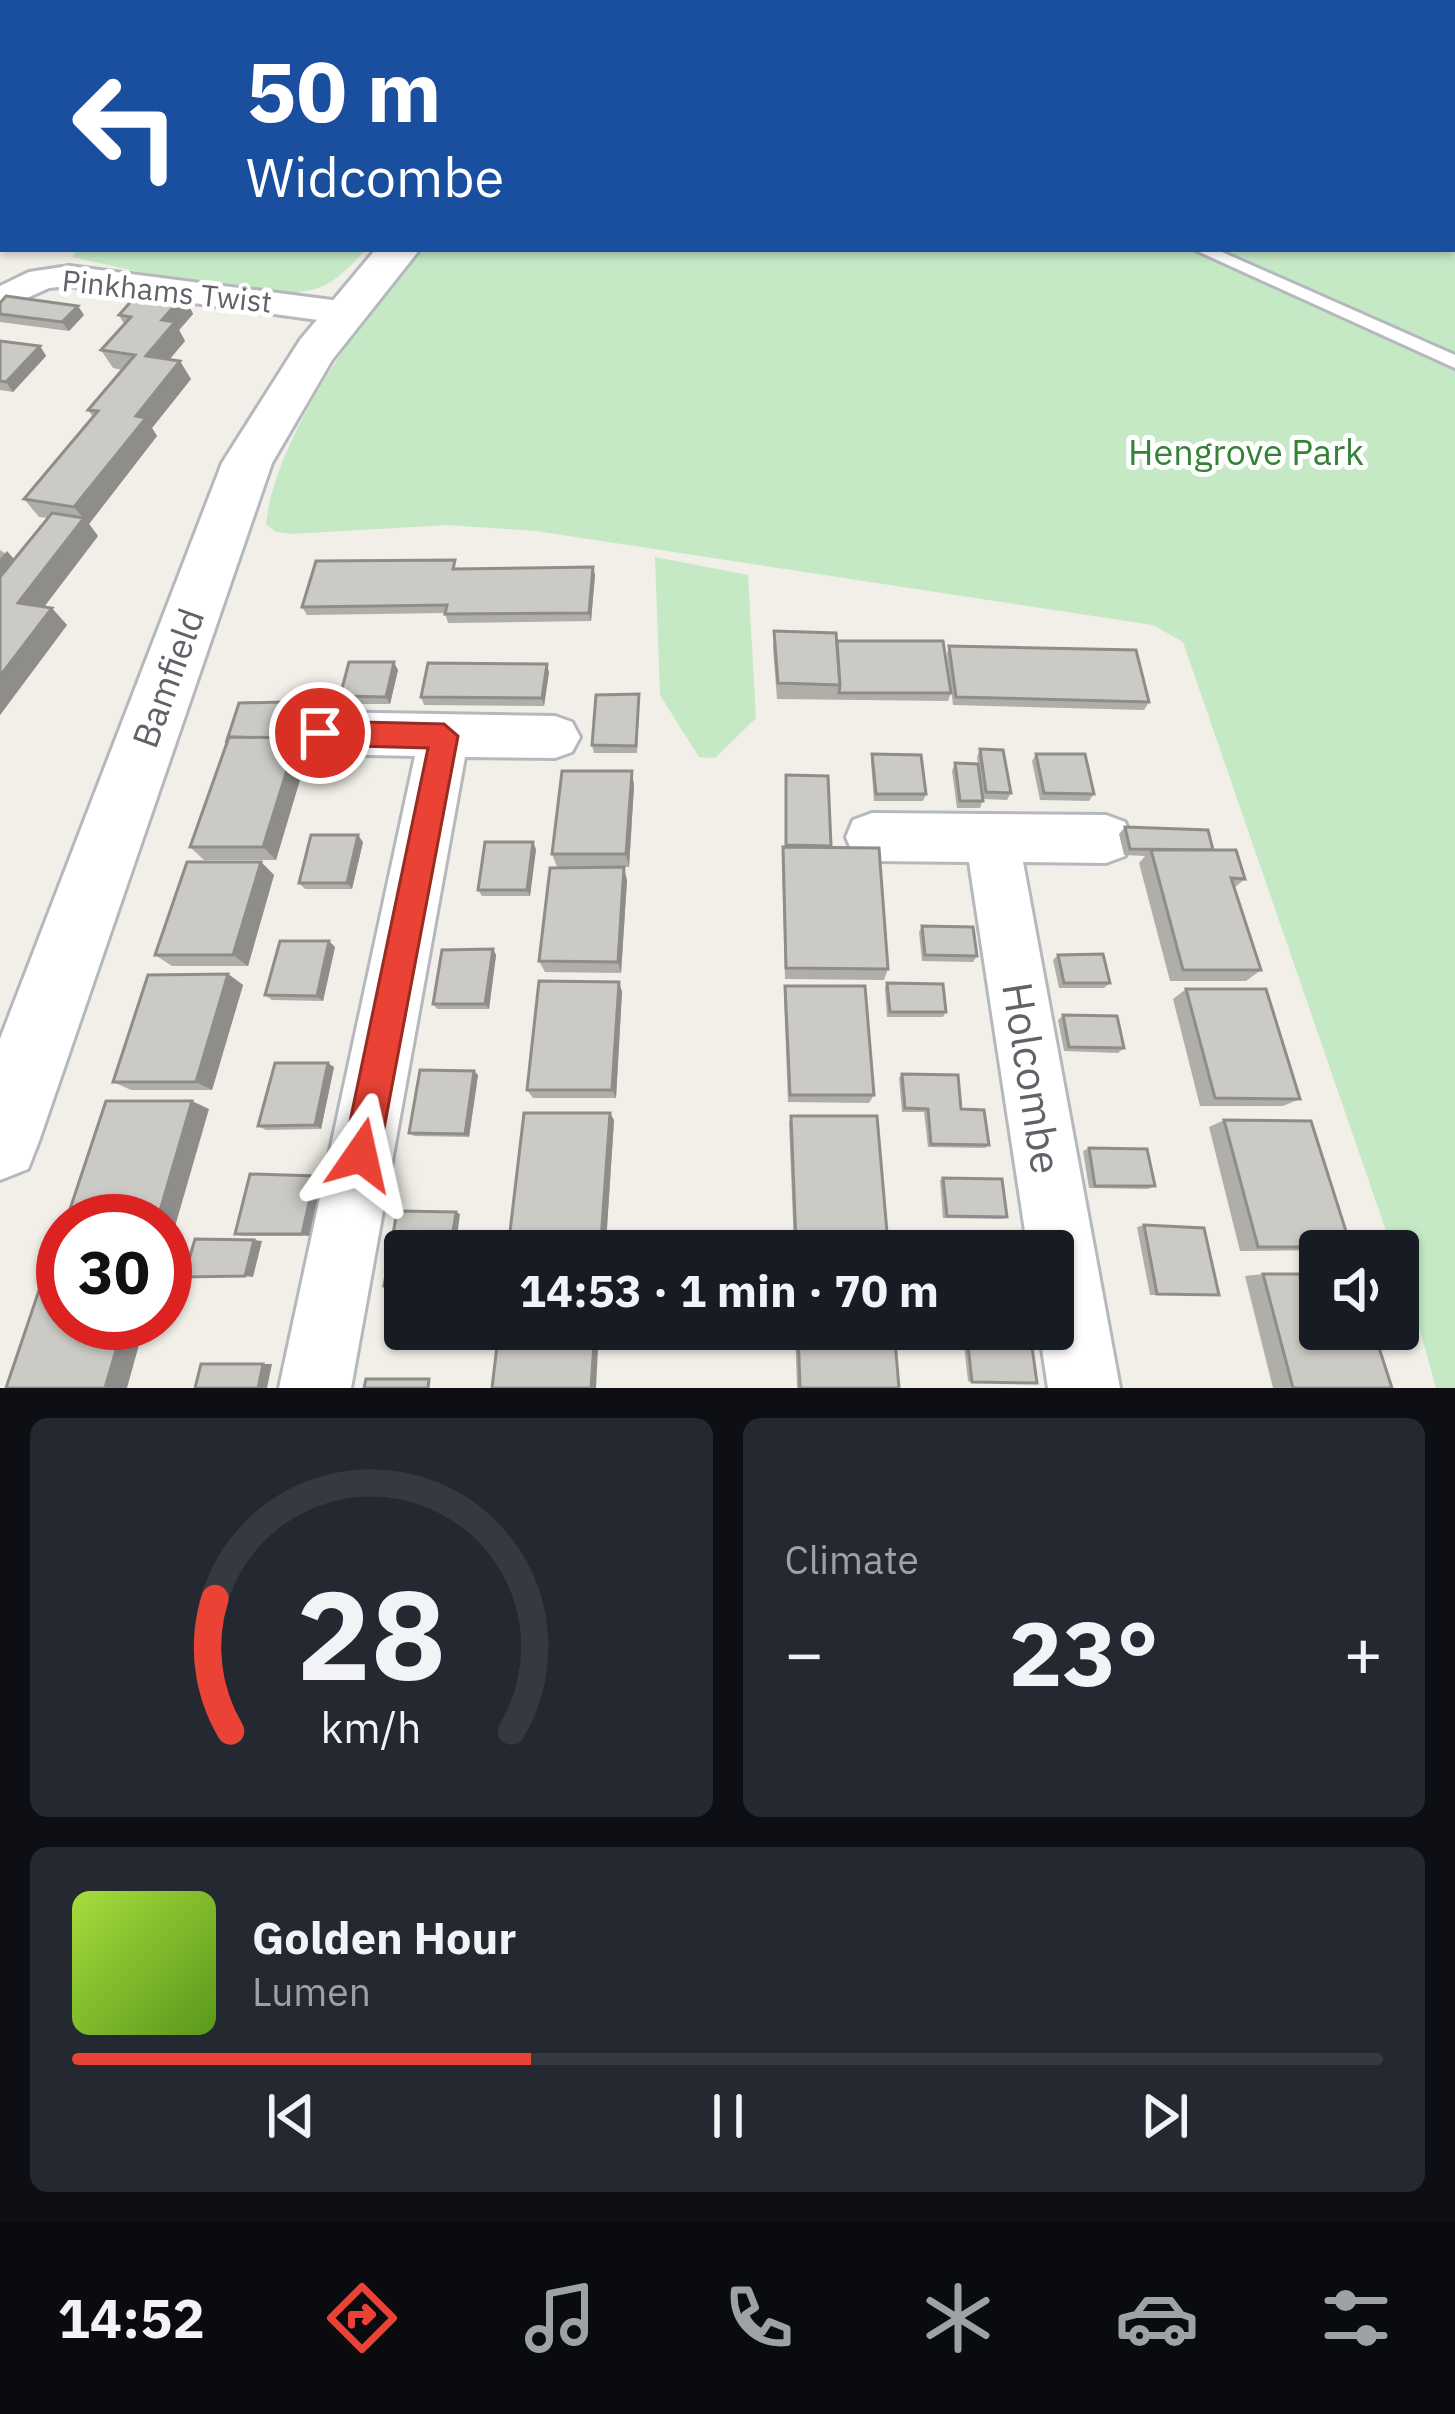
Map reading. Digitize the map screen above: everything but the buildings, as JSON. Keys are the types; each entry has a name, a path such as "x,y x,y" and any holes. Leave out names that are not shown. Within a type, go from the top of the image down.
{"street":[{"name":"Bamfield","path":"0,1141 248,463 288,386 340,312 396,252"},
{"name":"Pinkhams Twist","path":"0,300 40,279 69,276 340,312"},
{"path":"320,733 555,737"},
{"path":"315,1388 444,736"},
{"path":"872,837 1106,839"},
{"name":"Holcombe","path":"992,839 1084,1388"}],"lane":[{"path":"1208,252 1455,362"}],"green space":[{"path":"76,252 364,252 330,282 292,292 195,283 72,257"},
{"name":"Hengrove Park","path":"422,252 1455,252 1455,1388 1436,1388 1419,1327 1419,1230 1386,1230 1183,642 1153,625 536,531 447,525 276,532 266,524 286,453 326,377 376,305"},
{"path":"655,557 748,575 756,718 715,758 699,757 660,695"}],"route":[{"path":"320,733 444,736 361,1155"}]}
